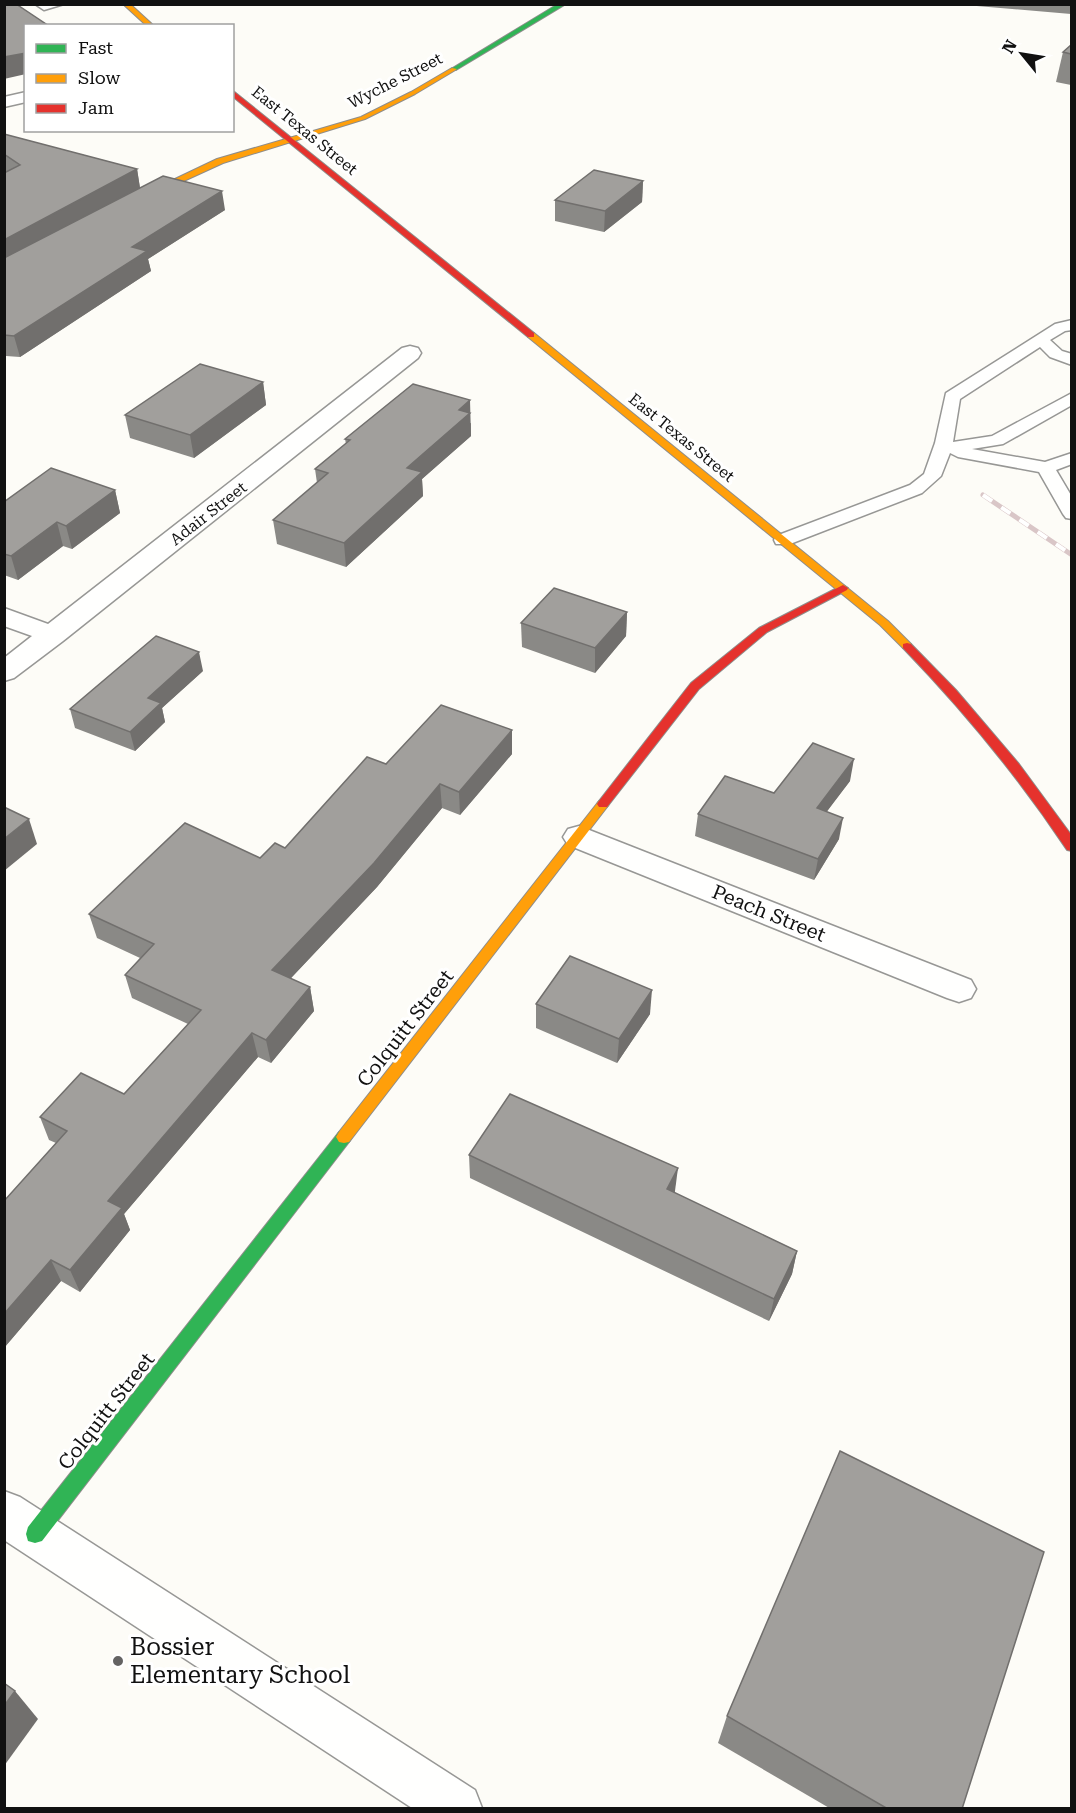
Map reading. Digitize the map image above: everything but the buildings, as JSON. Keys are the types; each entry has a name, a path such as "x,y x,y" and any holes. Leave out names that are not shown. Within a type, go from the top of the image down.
{"street":[{"path":"126,4 149,24"},
{"name":"Wyche Street","path":"129,204 220,162 363,118 413,93 563,4"},
{"name":"East Texas Street","path":"234,95 884,623 929,666 973,714 1029,786 1071,847"},
{"path":"4,102 24,97"},
{"name":"Adair Street","path":"4,672 410,353"},
{"name":"Colquitt Street","path":"20,1523 579,837 695,686 763,630 843,588"},
{"path":"4,616 53,635"},
{"name":"Peach Street","path":"579,837 959,989"},
{"path":"20,1523 457,1809"}],"lane":[{"path":"45,9 59,4"},
{"path":"783,540 916,489 932,476 941,449 952,397 1060,327 1071,325"},
{"path":"1041,340 1056,354 1071,360"},
{"path":"941,449 997,440 1071,398"},
{"path":"941,449 1046,468 1071,459"},
{"path":"1046,468 1071,514"}],"railway":[{"path":"983,495 1072,555"}],"traffic: fast":[{"path":"454,69 563,4"},
{"path":"35,1534 344,1137"}],"traffic: slow":[{"path":"126,4 149,24"},
{"path":"137,199 220,161 363,118 454,69"},
{"path":"531,335 884,623 907,646"},
{"path":"344,1137 603,804"}],"traffic: jam":[{"path":"234,94 531,335"},
{"path":"603,804 695,686 763,630 843,588"},
{"path":"907,646 995,742 1035,793 1072,847"}],"place":[{"name":"Bossier Elementary School","path":"118,1661"}]}
